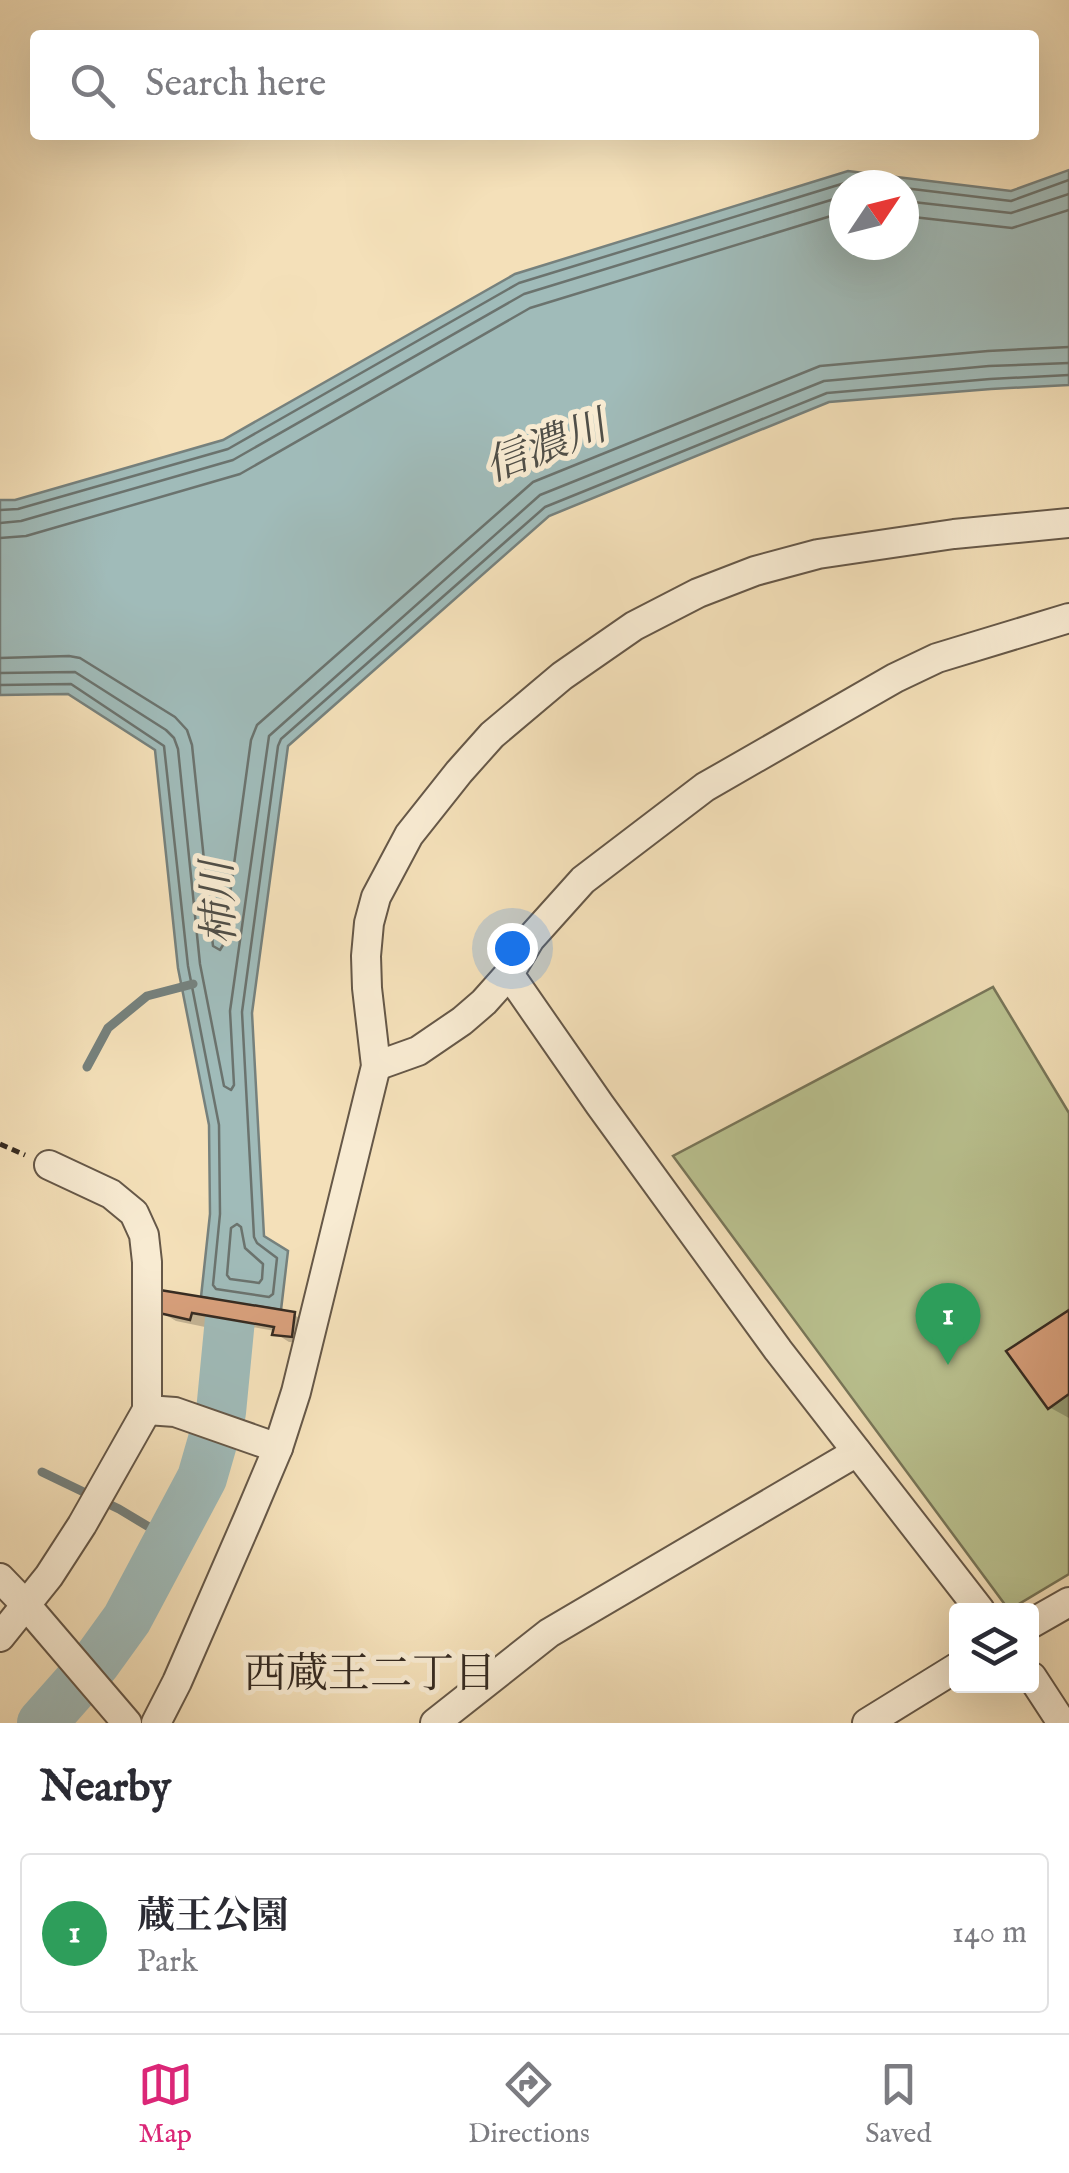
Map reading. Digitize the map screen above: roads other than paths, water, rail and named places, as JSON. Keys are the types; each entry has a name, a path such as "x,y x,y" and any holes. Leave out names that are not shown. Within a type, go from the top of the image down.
{"street":[{"path":"156,1723 185,1664 306,1355 376,1066 366,956 369,923 376,897 410,835 492,736 562,676 634,626 698,593 755,571 818,554 954,534 1069,523"},
{"path":"376,1066 418,1051 462,1021 484,1002 508,974 530,938 583,880 704,787 895,678 938,658 1069,618"},
{"path":"508,974 778,1350 975,1603"},
{"path":"0,1637 33,1613 146,1410 148,1262 144,1235 134,1212 111,1194 50,1166"},
{"path":"146,1410 175,1412 269,1444"},
{"path":"435,1723 550,1634 857,1452"},
{"path":"0,1578 126,1722"},
{"path":"1039,1620 1069,1602"},
{"path":"868,1723 949,1672"},
{"path":"1039,1687 1062,1723"}],"water":[{"name":"信濃川","path":"1069,170 1069,385 829,402 549,516 288,746 252,1013 264,1236 288,1251 281,1310 201,1297 210,1214 209,1125 178,968 155,750 68,694 0,695 0,500 15,500 223,440 515,274 829,177 829,260 919,260 919,180 1011,191"}],"waterway":[{"path":"87,1067 108,1028 147,996 193,984"},
{"name":"柿川","path":"42,1723 96,1662 127,1619 202,1478 221,1412 230,1319"},
{"path":"42,1472 119,1509 169,1539"}],"place":[{"name":"蔵王公園","path":"948,1365"}],"district":[{"name":"西蔵王二丁目","path":"370,1672"}]}
